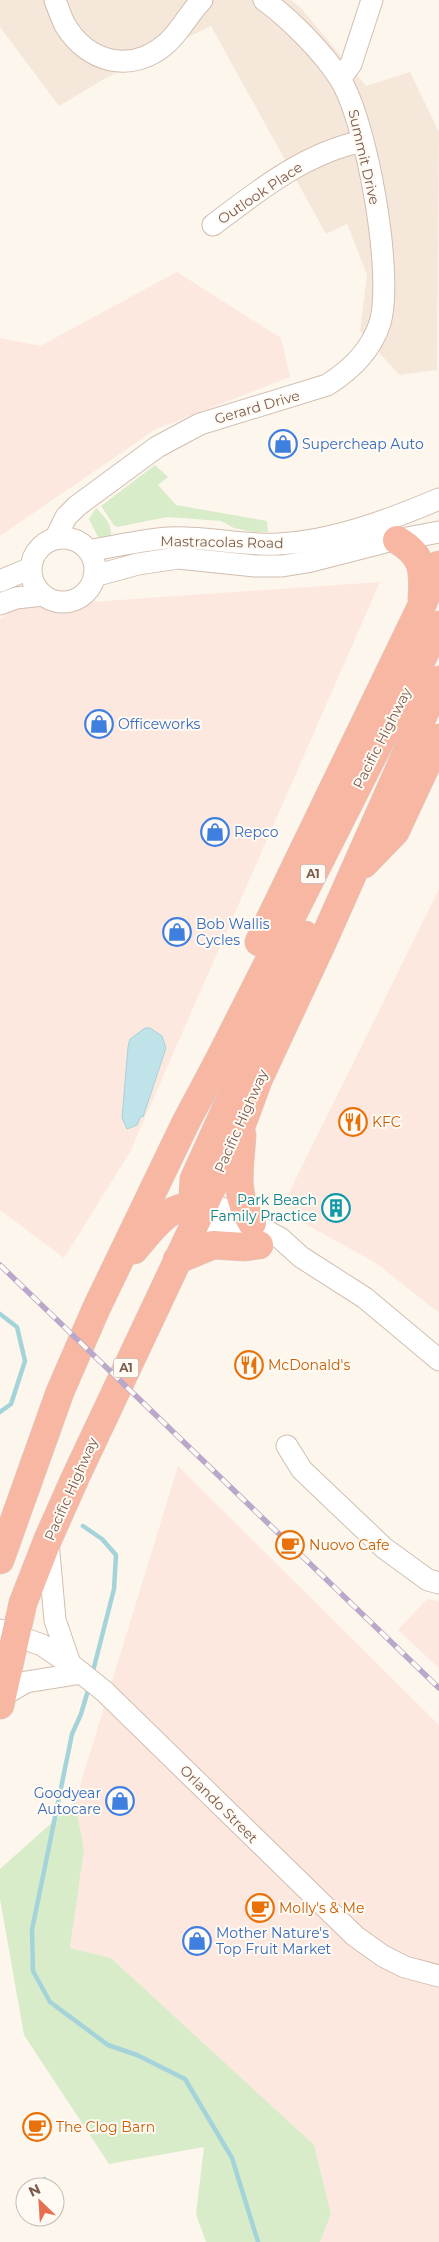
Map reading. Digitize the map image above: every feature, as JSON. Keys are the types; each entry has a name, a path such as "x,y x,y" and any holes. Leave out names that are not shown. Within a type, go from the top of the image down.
{"highway":[{"path":"397,540 411,548 420,562 430,615"},
{"path":"186,1122 224,1022 266,926 430,615 439,566"},
{"name":"Pacific Highway","path":"0,1560 60,1392 112,1276 186,1122 220,1060 378,744 430,615"},
{"name":"Pacific Highway","path":"1,1701 8,1633 24,1603 48,1539 242,1124 260,1078 439,680"},
{"path":"351,878 395,832 439,738"},
{"path":"202,1209 193,1194 194,1179 360,817 378,744"},
{"path":"177,1260 213,1245 245,1248 255,1234 243,1209 239,1192 242,1124"},
{"path":"112,1276 165,1216 174,1210 186,1206 202,1209"}],"street":[{"path":"55,0 65,24 79,42 94,55 112,60 134,61 150,56 167,43 202,0"},
{"name":"Summit Drive","path":"264,0 283,14 340,79 353,109 362,141 378,219 384,287"},
{"path":"340,79 351,64 372,0"},
{"name":"Outlook Place","path":"213,225 261,189 298,165 325,152 362,141"},
{"name":"Gerard Drive","path":"73,543 66,517 88,497 163,444 200,424 310,391 327,385 344,374 356,364 371,343 380,324 384,287"},
{"name":"Mastracolas Road","path":"73,543 169,538 249,544 304,542 368,526 404,514 439,498"},
{"name":"Mastracolas Road","path":"94,576 138,564 178,558 255,566 282,566 439,532"},
{"path":"0,604 16,598 43,595 58,602 76,599 91,586 95,568 73,543 38,549 31,568 32,578 43,595"},
{"path":"0,581 31,568"},
{"path":"202,1209 222,1208 255,1234 271,1250 301,1257 365,1298 439,1360"},
{"path":"287,1446 302,1470 384,1548 428,1580 439,1583"},
{"path":"1,1701 26,1682 76,1668 55,1620 48,1539"},
{"name":"Orlando Street","path":"8,1633 42,1645 76,1668 104,1692 355,1936 383,1956 405,1967 439,1976"}],"shaded area":[{"path":"0,0 291,0 301,8 366,86 410,72 439,132 437,370 399,375 360,331 367,275 347,224 326,234 211,26 106,78 59,106 0,27"},
{"path":"177,272 281,338 290,377 156,429 0,536 0,338 40,346"},
{"path":"380,582 130,1152 64,1258 0,1210 0,619 18,607"},
{"path":"439,889 439,1313 376,1263 300,1221 285,1201"},
{"path":"178,1466 439,1725 439,2242 320,2242 331,2214 313,2145 111,1958 70,1948 84,1850 75,1802"},
{"path":"427,1599 439,1601 439,1668 398,1630"}],"green space":[{"path":"155,465 168,477 158,485 176,505 267,521 268,532 253,532 234,528 221,521 167,517 117,527 101,506"},
{"path":"96,508 110,526 110,539 98,537 89,519"},
{"path":"75,1802 84,1850 70,1948 111,1958 314,2145 331,2214 320,2242 206,2242 196,2214 204,2147 109,2164 24,2035 0,1899 0,1869"}],"water":[{"path":"145,1028 150,1028 162,1036 166,1048 143,1117 141,1116 137,1125 127,1129 122,1118 128,1047 130,1039"}],"waterway":[{"path":"0,1314 17,1327 25,1361 11,1404 0,1412"},
{"path":"83,1526 102,1539 116,1555 114,1589 92,1675"},
{"path":"89,1687 81,1714 72,1734 32,1930 33,1971 50,2002 108,2045 137,2055 185,2079 232,2158 258,2242"}],"railway":[{"path":"0,1265 439,1688"}],"place":[{"name":"Supercheap Auto","path":"283,444"},
{"name":"Officeworks","path":"99,724"},
{"name":"Repco","path":"215,832"},
{"name":"Bob Wallis Cycles","path":"177,932"},
{"name":"KFC","path":"353,1122"},
{"name":"Park Beach Family Practice","path":"336,1208"},
{"name":"McDonald's","path":"249,1365"},
{"name":"Nuovo Cafe","path":"290,1545"},
{"name":"Goodyear Autocare","path":"120,1801"},
{"name":"Molly's & Me","path":"260,1908"},
{"name":"Mother Nature's Top Fruit Market","path":"197,1941"},
{"name":"The Clog Barn","path":"37,2127"}]}
